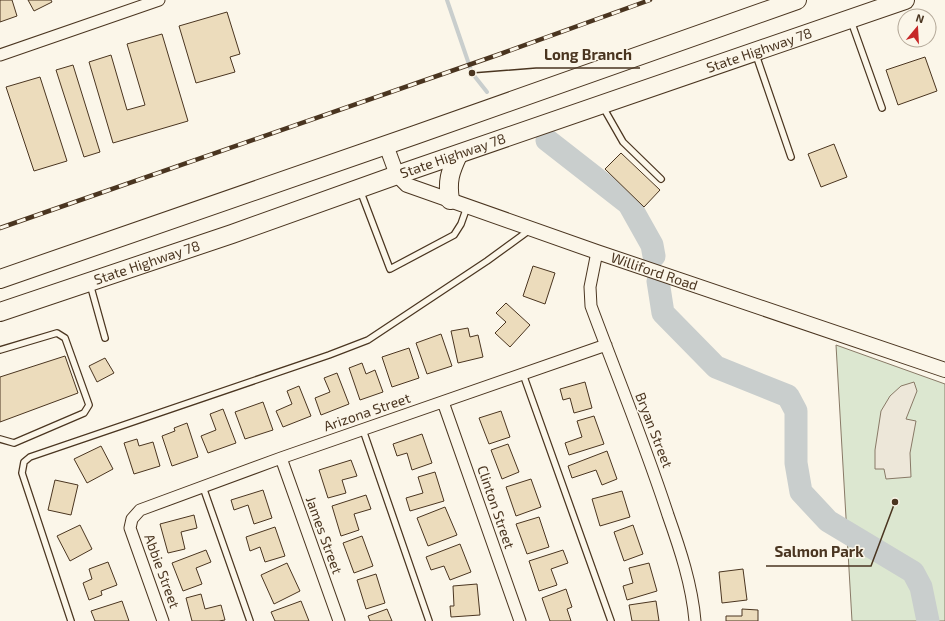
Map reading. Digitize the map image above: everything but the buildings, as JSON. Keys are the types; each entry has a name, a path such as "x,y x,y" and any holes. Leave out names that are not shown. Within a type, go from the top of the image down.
{"main road":[{"path":"0,279 798,0"},
{"name":"State Highway 78","path":"0,312 232,234 359,188 905,0"},
{"path":"450,200 448,188 449,178 451,169 458,155"}],"street":[{"path":"0,55 159,0"},
{"path":"386,145 397,175"},
{"name":"Williford Road","path":"397,175 407,185 467,207 945,370"},
{"name":"Bryan Street","path":"597,252 590,287 591,306 650,460 677,542 693,600 695,621"},
{"name":"Arizona Street","path":"140,510 281,458 606,346"},
{"name":"Clinton Street","path":"443,402 520,621"},
{"name":"James Street","path":"281,458 339,621"},
{"name":"Abbie Street","path":"140,510 132,519 130,528 163,621"}],"lane":[{"path":"850,19 882,108"},
{"path":"756,52 792,156"},
{"path":"602,105 623,142 661,180"},
{"path":"359,188 390,268 454,235 461,224 467,207"},
{"path":"71,621 22,473 24,462 30,457 173,409 368,340 487,261 531,229"},
{"path":"90,282 105,338"},
{"path":"0,350 57,333 65,338 89,405 84,413 14,442 0,439"},
{"path":"523,374 611,621"},
{"path":"363,430 429,621"},
{"path":"203,487 250,621"}],"green space":[{"path":"836,345 945,384 945,621 852,621"}],"shaded area":[{"path":"914,382 917,391 906,419 916,421 910,453 911,477 886,479 884,469 875,469 875,450 881,411 890,396 901,386"}],"waterway":[{"path":"447,0 472,73 487,92"},
{"path":"547,140 629,204 652,245 654,256"},
{"path":"658,281 663,313 716,367 788,396 796,411 796,463 801,492 828,521 913,572 921,587 928,621"}],"railway":[{"path":"0,228 503,53 650,0"}],"place":[{"name":"Long Branch","path":"472,73"},
{"name":"Salmon Park","path":"895,502"}]}
